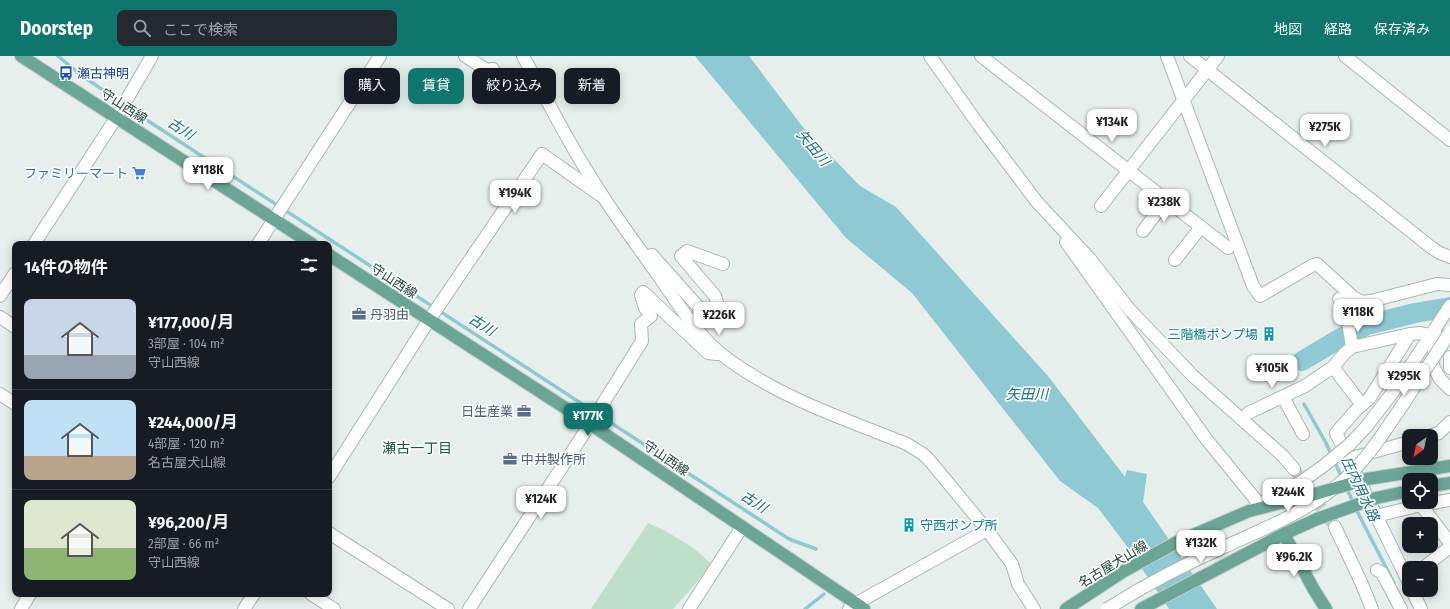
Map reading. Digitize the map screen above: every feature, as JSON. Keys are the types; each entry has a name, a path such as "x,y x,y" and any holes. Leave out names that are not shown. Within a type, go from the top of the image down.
{"main road":[{"name":"守山西線","path":"21,56 31,60 116,118 278,212 309,241"},
{"name":"守山西線","path":"332,257 434,312 595,417 742,527 857,607"},
{"name":"名古屋犬山線","path":"1066,609 1124,571 1177,542 1245,513 1367,479 1450,466"},
{"path":"1438,485 1450,483"},
{"path":"1141,609 1272,540 1317,519 1376,498 1402,492"},
{"path":"1284,534 1326,609"}],"street":[{"path":"36,241 116,118 152,56"},
{"path":"260,241 380,56"},
{"path":"465,56 484,68"},
{"path":"523,56 559,123 603,198 688,318 713,348 774,388 796,400 907,444 923,454 987,530 1012,564 1018,584 1034,609"},
{"path":"930,56 978,124 1037,202 1207,440 1260,505"},
{"path":"981,56 1228,248"},
{"path":"1167,56 1253,286 1260,296 1317,264 1354,297 1362,302 1437,284 1450,285"},
{"path":"1190,56 1432,248 1450,257"},
{"path":"1101,206 1218,56"},
{"path":"1344,56 1450,140"},
{"path":"332,472 434,312 542,154 603,198"},
{"path":"1143,231 1166,200"},
{"path":"1037,202 1090,259 1130,310 1193,376 1283,456 1294,468"},
{"path":"1175,260 1201,227"},
{"path":"644,256 652,255 701,310 710,313 718,306 715,296 681,256 687,251 724,264"},
{"path":"0,296 12,278"},
{"path":"469,609 595,417 642,341 641,324 651,316 645,308 641,295 643,292 708,353 721,354"},
{"path":"1339,298 1346,309 1352,344"},
{"path":"1245,513 1300,482 1326,464 1350,444 1366,427 1393,392 1450,306"},
{"path":"0,317 12,325"},
{"path":"1248,413 1305,386 1333,367 1352,344 1421,333 1435,328"},
{"path":"1435,328 1433,366 1440,379 1450,389"},
{"path":"1107,609 1149,583 1174,570 1276,523 1306,507 1338,485 1356,468 1375,446 1450,332"},
{"path":"1402,577 1376,516 1336,433 1369,399 1410,334"},
{"path":"1450,357 1450,368"},
{"path":"1333,367 1362,405"},
{"path":"0,394 12,402"},
{"path":"1283,397 1303,434"},
{"path":"1438,433 1450,422"},
{"path":"1348,459 1402,444"},
{"path":"1438,502 1450,500"},
{"path":"1376,516 1405,509"},
{"path":"1424,509 1450,543"},
{"path":"689,609 742,527"},
{"path":"1335,527 1372,609"},
{"path":"857,607 987,530"},
{"path":"332,535 448,609"},
{"path":"1432,561 1450,547"},
{"path":"1377,570 1382,574 1402,583"},
{"path":"20,609 28,597"},
{"path":"244,609 252,597"},
{"path":"316,597 334,609"},
{"path":"1401,609 1403,597"},
{"path":"1413,597 1421,609"}],"green space":[{"path":"648,523 682,541 698,552 712,565 673,609 591,609"}],"water":[{"name":"矢田川","path":"695,56 749,56 802,126 860,186 896,207 1048,376 1125,477 1127,470 1147,474 1143,502 1217,609 1169,609 1126,545 1098,508 1060,481 912,293 846,238"}],"waterway":[{"name":"古川","path":"58,56 77,72 110,95"},
{"name":"古川","path":"139,115 789,539 816,549"},
{"path":"1302,361 1339,339 1367,325 1415,313 1450,307"},
{"name":"庄内用水路","path":"1304,404 1326,443 1342,478"},
{"name":"庄内用水路","path":"1346,487 1394,583"},
{"path":"805,609 824,594"}],"tunnel":[{"path":"1294,469 1335,527"}],"place":[{"name":"瀬古神明","path":"66,73"},
{"name":"ファミリーマート","path":"139,173"},
{"name":"丹羽由","path":"359,314"},
{"name":"三階橋ポンプ場","path":"1269,334"},
{"name":"日生産業","path":"524,411"},
{"name":"中井製作所","path":"510,459"},
{"name":"守西ポンプ所","path":"909,525"}],"district":[{"name":"瀬古一丁目","path":"417,448"}]}
